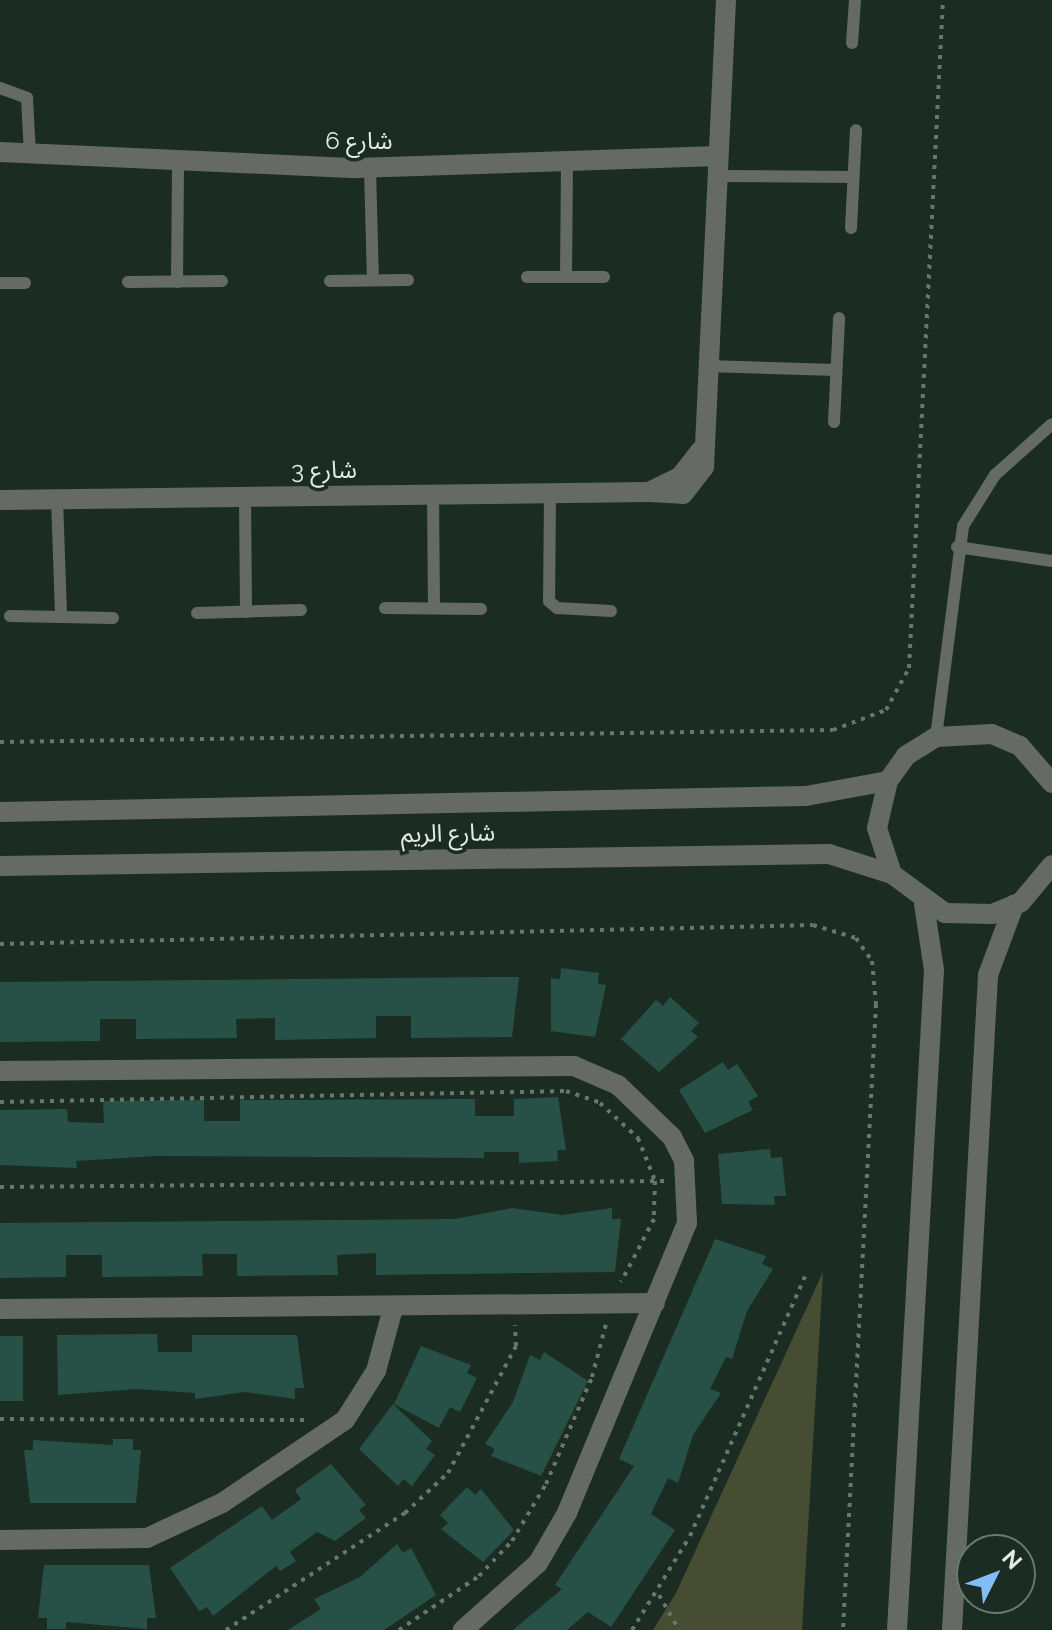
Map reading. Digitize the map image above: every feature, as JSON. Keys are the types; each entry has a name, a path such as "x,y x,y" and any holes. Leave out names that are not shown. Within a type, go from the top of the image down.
{"street":[{"path":"706,366 726,0"},
{"name":"شارع 6","path":"0,152 30,156 370,168 567,163 717,166"},
{"name":"شارع 3","path":"0,500 649,492 680,477 701,450 706,366"},
{"path":"1014,905 968,917 924,904 892,874 877,828 888,781 906,756 936,737 992,734 1020,746 1052,783"},
{"name":"شارع الريم","path":"0,812 806,796 888,781"},
{"name":"شارع الريم","path":"0,866 829,854 892,874"},
{"path":"952,1630 988,975 1014,905 1052,865"},
{"path":"897,1630 934,970 924,904"},
{"path":"0,1071 574,1066 605,1076 640,1102 672,1137 687,1180 687,1223 655,1303 555,1538 514,1588 463,1630"},
{"path":"0,1309 514,1307 655,1303"},
{"path":"0,1540 173,1531 345,1420 376,1371 393,1308"}],"lane":[{"path":"852,43 855,0"},
{"path":"0,88 27,98 30,156"},
{"path":"851,228 856,130"},
{"path":"177,282 178,161"},
{"path":"566,277 567,163"},
{"path":"717,166 853,177"},
{"path":"370,168 373,280"},
{"path":"527,277 604,277"},
{"path":"330,281 408,280"},
{"path":"128,282 222,281"},
{"path":"0,283 25,283"},
{"path":"834,422 839,318"},
{"path":"706,366 836,370"},
{"path":"936,737 957,547 982,491 1052,424"},
{"path":"550,493 549,601 557,608 611,611"},
{"path":"433,494 434,607"},
{"path":"245,496 246,612"},
{"path":"57,499 61,615"},
{"path":"957,547 1052,561"},
{"path":"385,608 481,609"},
{"path":"197,613 301,610"},
{"path":"10,616 113,618"}],"path":[{"path":"0,742 833,730 886,710 909,668 943,0"},
{"path":"0,1102 566,1091 600,1103 638,1138 655,1181 654,1219 613,1304 592,1377 546,1484 512,1541 479,1576 399,1630"},
{"path":"0,1187 687,1180"},
{"path":"632,1630 659,1595 807,1272"},
{"path":"226,1630 405,1513 448,1473 516,1346 514,1307"},
{"path":"0,1419 345,1420"},
{"path":"659,1595 679,1630"}],"green space":[{"path":"823,1272 802,1630 653,1630 676,1593"}],"building":[{"path":"561,968 599,973 598,984 606,985 595,1037 551,1031 551,978 560,979"},
{"path":"519,977 512,1037 411,1038 411,1016 376,1016 376,1038 275,1040 275,1018 236,1019 237,1038 136,1039 136,1019 100,1019 100,1041 0,1042 0,982"},
{"path":"670,997 699,1023 691,1031 698,1037 659,1072 621,1039 656,1000 663,1006"},
{"path":"723,1062 728,1070 737,1064 758,1096 748,1102 753,1110 705,1133 679,1090"},
{"path":"558,1097 566,1150 557,1150 558,1161 519,1163 519,1152 484,1152 484,1158 155,1156 76,1161 77,1168 0,1165 0,1110 67,1109 68,1122 104,1123 103,1101 204,1100 204,1121 240,1121 240,1100 475,1099 475,1116 514,1116 514,1099"},
{"path":"770,1149 771,1158 782,1157 786,1196 774,1196 775,1205 722,1204 718,1154"},
{"path":"512,1208 562,1215 612,1208 612,1219 621,1219 615,1272 376,1275 376,1253 337,1255 338,1275 237,1276 237,1254 202,1254 203,1276 102,1277 102,1255 66,1255 66,1277 0,1278 0,1223 455,1219"},
{"path":"715,1239 766,1256 762,1264 773,1269 747,1311 732,1359 726,1357 710,1389 721,1393 693,1435 678,1483 668,1478 651,1514 675,1530 611,1627 588,1612 567,1630 513,1630 562,1589 555,1585 634,1466 619,1459"},
{"path":"157,1334 158,1352 192,1352 192,1335 297,1335 304,1388 295,1388 295,1399 245,1392 195,1399 195,1393 137,1389 58,1395 57,1335"},
{"path":"0,1336 23,1336 23,1401 0,1401"},
{"path":"421,1346 471,1365 467,1373 477,1378 460,1412 450,1407 439,1428 394,1404"},
{"path":"544,1352 588,1381 541,1476 491,1456 495,1449 485,1444 513,1402 530,1355 540,1360"},
{"path":"393,1404 432,1441 426,1449 435,1455 412,1486 403,1479 398,1486 359,1449"},
{"path":"113,1439 133,1439 133,1450 141,1450 136,1503 30,1503 24,1450 33,1450 33,1440 113,1445"},
{"path":"331,1464 366,1505 359,1510 366,1518 335,1541 317,1532 290,1552 296,1561 280,1571 276,1566 213,1616 207,1607 199,1611 170,1568 262,1506 272,1520 301,1499 295,1490"},
{"path":"467,1487 475,1495 481,1489 514,1530 483,1562 441,1529 448,1523 440,1515"},
{"path":"397,1544 403,1553 411,1548 436,1595 384,1630 288,1630 321,1609 314,1599 360,1577"},
{"path":"44,1565 149,1565 156,1618 147,1618 147,1629 66,1622 66,1629 47,1629 47,1618 38,1618"}]}
